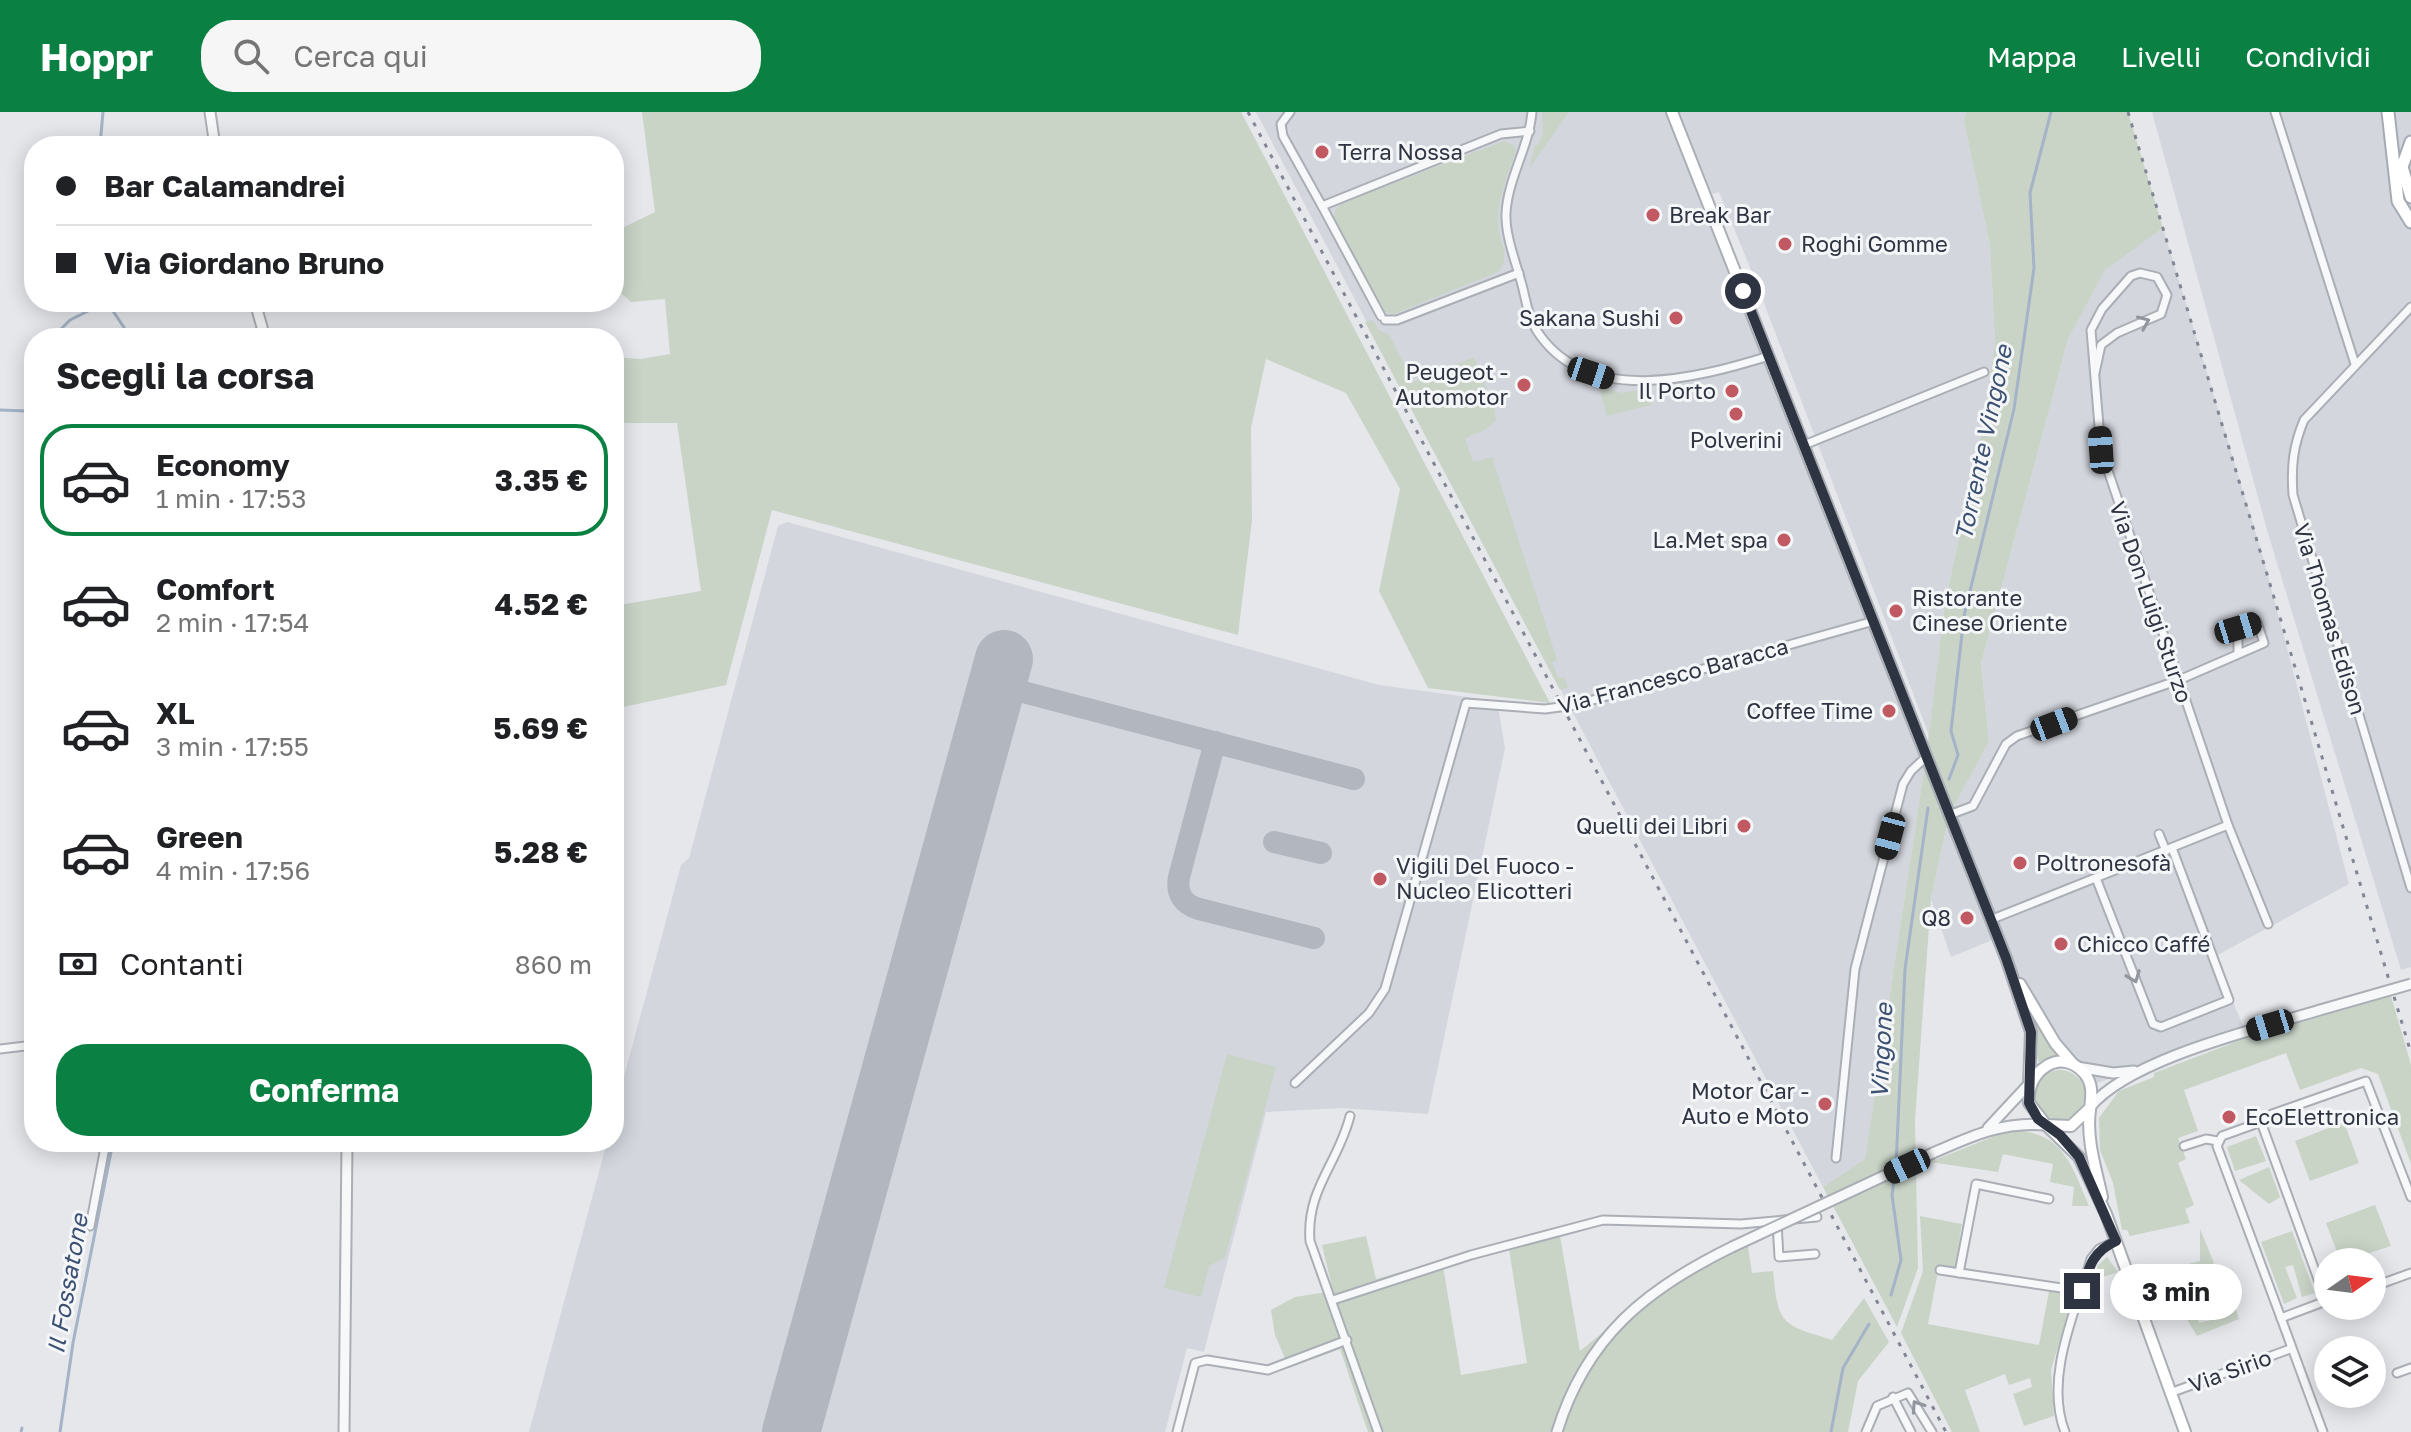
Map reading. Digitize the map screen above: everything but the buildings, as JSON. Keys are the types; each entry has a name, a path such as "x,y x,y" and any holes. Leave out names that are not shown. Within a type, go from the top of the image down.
{"main road":[{"path":"1672,112 2006,958 2031,1032 2029,1103 2046,1125 2079,1157 2106,1214 2185,1432"},
{"path":"2388,112 2398,201 2411,222"},
{"path":"2411,142 2403,157 2404,183 2411,208"},
{"path":"2404,183 2411,197"},
{"path":"2006,958 2048,1032 2091,1085 2089,1137 2106,1214"},
{"path":"2029,1084 2046,1065 2060,1062 2075,1066"},
{"path":"2046,1125 2071,1126 2090,1108"}],"street":[{"path":"210,112 214,136"},
{"path":"1290,112 1281,124 1283,136 1383,318 1397,320 1519,273"},
{"path":"1532,112 1530,131 1510,189 1506,216 1528,309 1539,334 1571,364 1622,381 1688,376 1769,356"},
{"path":"2275,112 2355,364"},
{"path":"1322,206 1501,134 1530,131"},
{"name":"Via Don Luigi Sturzo","path":"2095,373 2101,345 2117,333 2161,314 2167,295 2157,277 2140,273 2131,276 2102,309 2091,330 2095,373 2106,471 2228,825 2268,924"},
{"name":"Via Thomas Edison","path":"2411,307 2304,420 2295,442 2291,466 2293,495 2411,888"},
{"path":"1804,445 1984,372"},
{"name":"Via Francesco Baracca","path":"1295,1083 1369,1013 1385,989 1466,703 1545,709 1562,707 1874,621"},
{"path":"1948,813 1973,806 2006,744 2017,736 2179,680 2238,651 2264,643 2257,622 2238,628 2238,651"},
{"path":"1836,1158 1855,969 1903,784 1928,761"},
{"path":"1990,920 2228,825"},
{"path":"2096,878 2153,1024 2161,1027 2229,1000 2169,849 2159,834"},
{"path":"2090,1108 2116,1083 2141,1071 2223,1040 2411,984"},
{"path":"0,1049 24,1046"},
{"path":"2075,1066 2113,1073 2141,1071"},
{"path":"2184,1146 2206,1139 2218,1141 2272,1114 2366,1081 2411,1197"},
{"path":"1985,1130 2029,1084"},
{"path":"1350,1116 1345,1134 1315,1192 1308,1217 1316,1264 1328,1298 1333,1300 1378,1432"},
{"path":"2261,1122 2314,1266"},
{"path":"1557,1432 1579,1376 1597,1348 1630,1310 1662,1284 1732,1247 1985,1130 2018,1123 2046,1125"},
{"path":"2218,1141 2290,1349 2323,1432"},
{"path":"90,1226 104,1152"},
{"path":"344,1432 347,1152"},
{"path":"1959,1273 1976,1184 2049,1199"},
{"path":"1333,1300 1471,1255 1603,1220 1741,1224 1817,1217"},
{"path":"1777,1221 1779,1257 1815,1254"},
{"path":"2065,1432 2056,1390 2082,1291 2091,1259 2099,1249 2116,1241"},
{"path":"1940,1270 2082,1291"},
{"path":"2386,1282 2411,1273"},
{"path":"2281,1318 2314,1306"},
{"path":"1177,1432 1195,1363 1207,1360 1268,1370 1347,1340"},
{"name":"Via Sirio","path":"2170,1393 2290,1349"},
{"path":"2397,1373 2411,1368"},
{"path":"1866,1432 1877,1406 1908,1393 1914,1398 1932,1432"},
{"path":"1893,1397 1911,1432"}],"shaded area":[{"path":"642,112 1241,112 1550,703 1428,688 1379,591 1400,489 1346,393 1266,359 1251,428 1252,520 1238,635 772,510 726,685 624,707 624,604 701,591 677,423 624,423 624,358 641,359 670,354 665,299 631,302 624,296 624,227 655,212"},
{"path":"1256,112 1672,112 1926,757 1865,1160 1823,1187"},
{"path":"1542,112 1569,112 1529,169 1535,145 1538,145 1543,134"},
{"path":"1679,112 1966,112 1964,121 1990,246 1995,343 1981,435 1945,603 1929,735 1754,277 1719,192 1712,194"},
{"path":"1966,112 2128,112 2163,228 2105,270 2068,339 1981,664 1989,742 1949,815 1931,899 1915,1120 1918,1268 1897,1327 1823,1187 1865,1159 1926,757 1945,603 1981,435 1995,343 1990,246 1964,121"},
{"path":"2152,112 2411,112 2411,967 2401,970 2267,530"},
{"path":"1504,141 1515,146 1516,151 1499,210 1504,257 1502,267 1498,272 1394,314 1384,312 1334,218 1336,209 1344,202"},
{"path":"2163,228 2263,557 2349,884 2214,957 2246,1033 2091,1085 2075,1066 2046,1065 1997,938 1951,957 1931,899 1949,815 1989,742 1981,664 2068,339 2105,269"},
{"path":"1372,320 1380,331 1389,334 1413,382 1474,357 1495,410 1496,421 1483,431 1465,438 1473,462 1492,457 1557,660 1552,662 1558,678 1564,677 1568,687 1560,690 1365,322"},
{"path":"1599,386 1621,393 1646,389 1651,405 1607,416"},
{"path":"787,522 1379,685 1497,701 1505,748 1428,1114 1341,1108 1266,1112 1204,1352 1187,1348 1165,1432 529,1432 604,1152 624,1152 624,1077 681,865 689,858 778,526"},
{"path":"2391,996 2411,1065 2411,1164 2378,1074 2361,1068 2300,1090 2286,1053 2184,1090 2198,1131 2178,1138 2186,1159 2178,1163 2194,1205 2185,1209 2190,1223 2130,1236 2127,1230 2122,1230 2113,1183 2100,1150 2099,1118 2119,1091 2154,1077 2154,1073 2238,1041"},
{"path":"2031,1012 2059,1054 2038,1062"},
{"path":"1227,1054 1276,1067 1225,1258 1209,1266 1201,1297 1164,1288"},
{"path":"2060,1070 2077,1078 2085,1095 2077,1112 2060,1120 2043,1112 2035,1095 2043,1078"},
{"path":"2344,1122 2359,1163 2310,1181 2295,1141"},
{"path":"2020,1131 2048,1139 2057,1147 2072,1167 2089,1206 2072,1206 2074,1187 2050,1182 2053,1164 2003,1154 1998,1172 1930,1162 2000,1134"},
{"path":"2256,1136 2266,1161 2235,1171 2227,1147"},
{"path":"2269,1167 2280,1197 2269,1204 2239,1180"},
{"path":"2375,1205 2391,1246 2336,1248 2326,1223"},
{"path":"1920,1216 1962,1224 1955,1267 1939,1266 1928,1324 2039,1345 2049,1291 2069,1294 2072,1299 2051,1370 2054,1416 2024,1426 2013,1394 2032,1387 2030,1378 2009,1385 2005,1374 1965,1390 1980,1432 1952,1432 1901,1333 1923,1271"},
{"path":"2200,1229 2214,1263 2205,1270 2207,1287 2213,1292 2226,1292 2230,1302 2215,1308 2208,1299 2193,1304 2199,1323 2224,1317 2222,1310 2235,1307 2239,1319 2197,1336 2188,1321 2186,1292 2177,1267 2200,1261"},
{"path":"2292,1231 2314,1293 2302,1297 2293,1265 2285,1267 2297,1298 2284,1304 2261,1242"},
{"path":"1366,1236 1376,1279 1442,1260 1461,1375 1527,1363 1509,1249 1560,1236 1580,1351 1662,1284 1747,1240 1752,1273 1773,1271 1777,1303 1781,1313 1793,1326 1832,1340 1864,1298 1889,1342 1858,1381 1848,1432 1368,1432 1340,1349 1289,1368 1275,1335 1271,1310 1295,1297 1333,1291 1322,1245"},
{"path":"2107,1257 2118,1272 2100,1278 2097,1266"}],"waterway":[{"name":"Il Fossatone","path":"101,136 103,112"},
{"name":"Torrente Vingone","path":"1949,779 1958,755 1951,731 1964,616 2014,409 2034,268 2030,193 2051,112"},
{"path":"62,328 86,312"},
{"name":"Il Fossatone","path":"114,312 124,328"},
{"path":"0,410 24,411"},
{"name":"Vingone","path":"1896,1166 1905,969 1928,808"},
{"name":"Il Fossatone","path":"60,1432 73,1343 111,1152"},
{"name":"Vingone","path":"1891,1295 1901,1260 1892,1195 1895,1173"},
{"name":"Vingone","path":"1831,1432 1843,1368 1869,1324"},
{"path":"21,1432 22,1428"}],"taxiway":[{"path":"997,685 1354,779"},
{"path":"1215,742 1179,877 1182,898 1199,909 1314,938"},
{"path":"1274,842 1321,853"}],"runway":[{"path":"791,1432 1004,659"}],"railway":[{"path":"1248,112 1946,1432"},
{"path":"2128,112 2411,1053"}],"place":[{"name":"Terra Nossa","path":"1322,152"},
{"name":"Break Bar","path":"1653,215"},
{"name":"Roghi Gomme","path":"1785,244"},
{"name":"Sakana Sushi","path":"1676,318"},
{"name":"Peugeot - Automotor","path":"1524,385"},
{"name":"Il Porto","path":"1732,391"},
{"name":"Polverini","path":"1736,414"},
{"name":"La.Met spa","path":"1784,540"},
{"name":"Ristorante Cinese Oriente","path":"1896,611"},
{"name":"Coffee Time","path":"1889,711"},
{"name":"Quelli dei Libri","path":"1744,826"},
{"name":"Poltronesofà","path":"2020,863"},
{"name":"Vigili Del Fuoco - Nucleo Elicotteri","path":"1380,879"},
{"name":"Q8","path":"1967,918"},
{"name":"Chicco Caffé","path":"2061,944"},
{"name":"Motor Car - Auto e Moto","path":"1825,1104"},
{"name":"EcoElettronica","path":"2229,1117"}],"route":[{"path":"1743,291 2006,958 2031,1032 2033,1052 2027,1094 2032,1112 2060,1135 2079,1157 2116,1241 2099,1249 2091,1259 2082,1291"}]}
